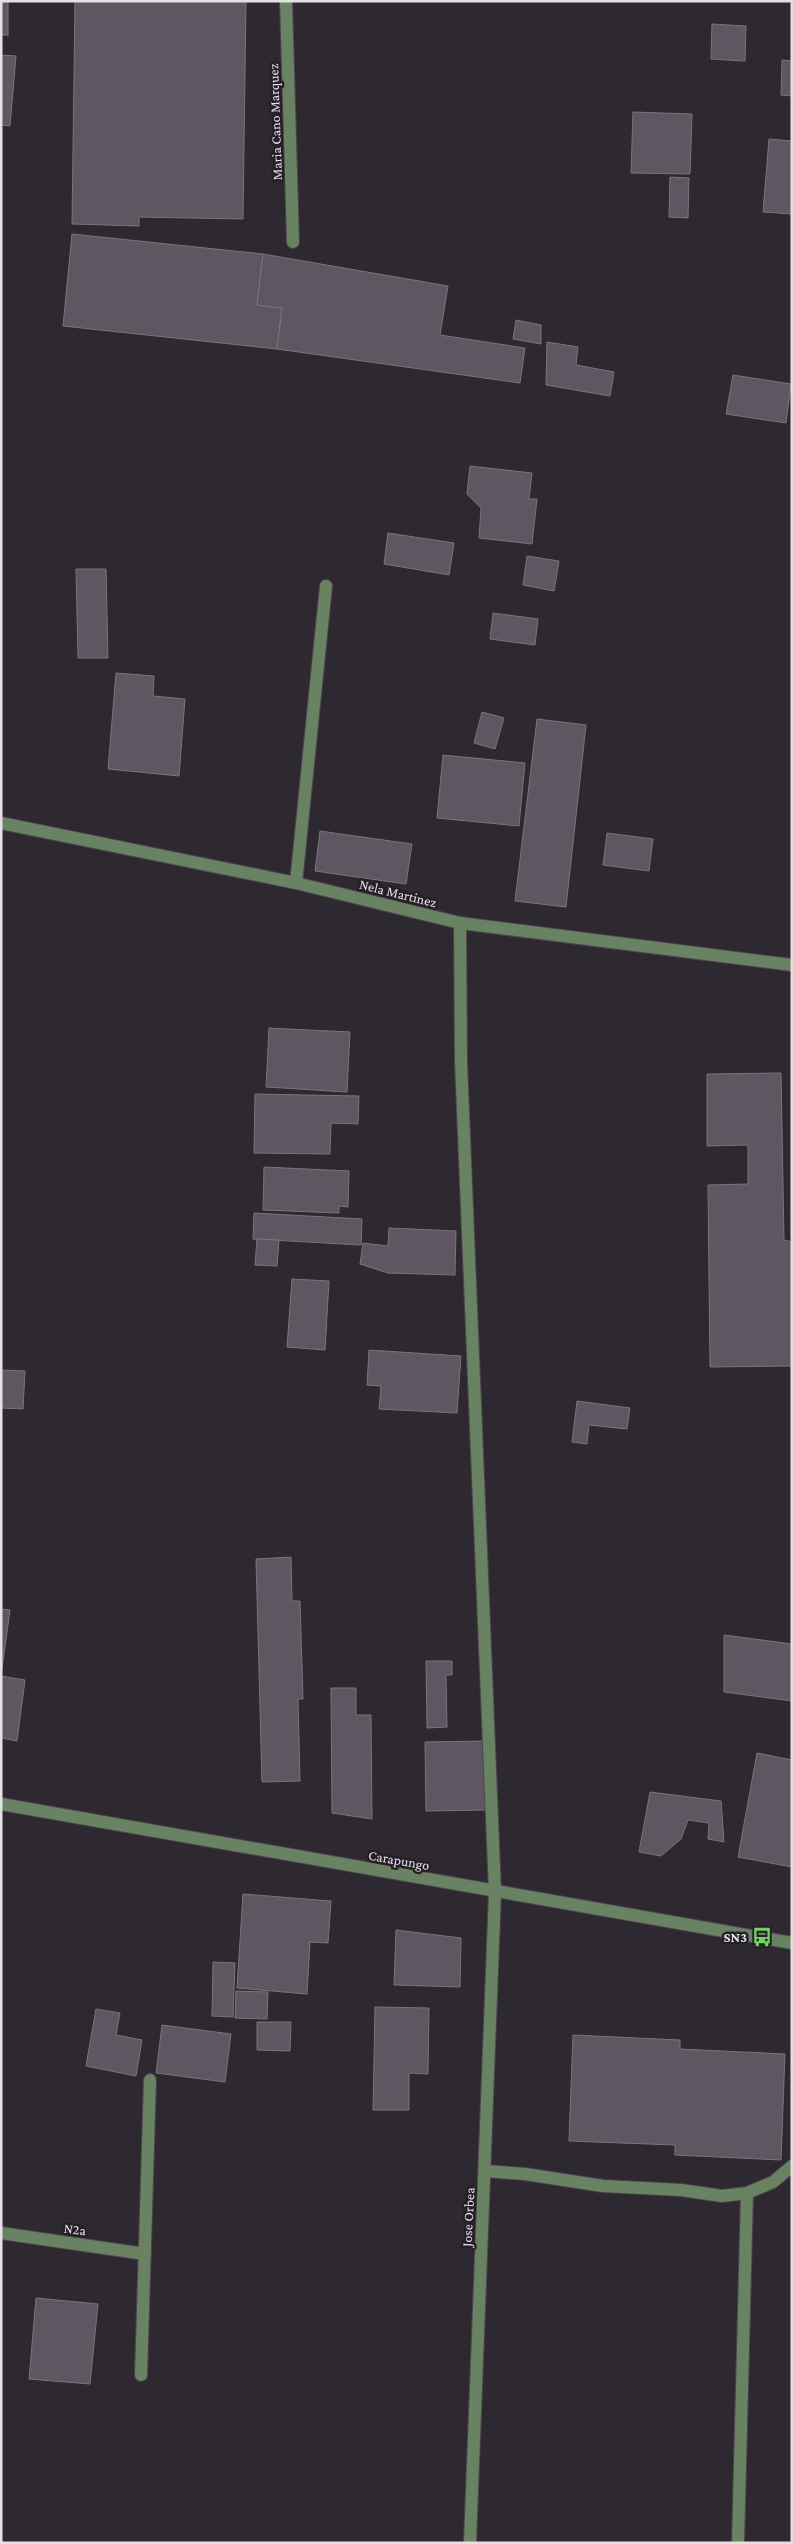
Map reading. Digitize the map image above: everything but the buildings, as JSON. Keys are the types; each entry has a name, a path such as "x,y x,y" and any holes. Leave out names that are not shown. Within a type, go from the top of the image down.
{"street":[{"name":"Maria Cano Marquez","path":"286,1 293,242"},
{"path":"296,883 326,586"},
{"name":"Nela Martinez","path":"1,823 296,883 460,923 792,965"},
{"name":"Jose Orbea","path":"460,923 462,1062 495,1892 470,2543"},
{"name":"Carapungo","path":"1,1804 792,1943"},
{"path":"141,2375 150,2080"},
{"path":"485,2171 525,2174 603,2186 681,2190 722,2196 747,2193 773,2182 792,2166"},
{"path":"738,2543 747,2193"},
{"name":"N2a","path":"1,2233 145,2254"}],"place":[{"name":"SN3","path":"762,1937"}]}
